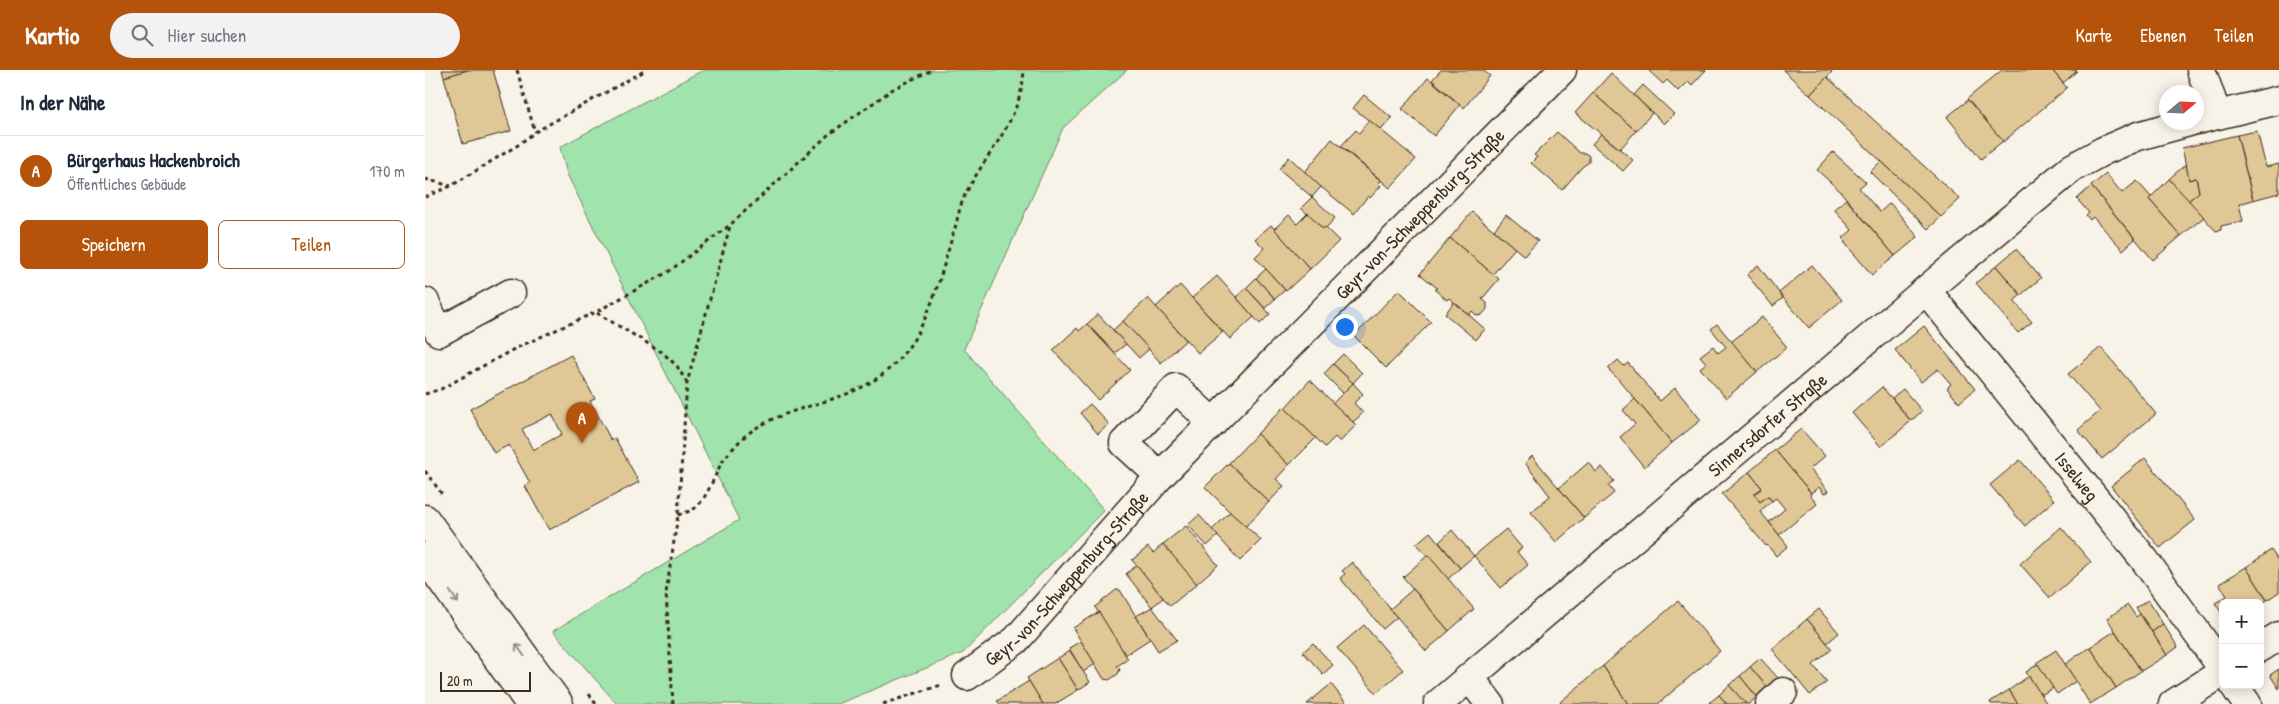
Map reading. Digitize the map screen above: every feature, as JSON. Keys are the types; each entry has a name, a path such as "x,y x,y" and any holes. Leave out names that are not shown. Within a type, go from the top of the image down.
{"street":[{"name":"Geyr-von-Schweppenburg-Straße","path":"967,676 1016,640 1160,476 1562,70"},
{"path":"2201,70 2207,118 2279,100"},
{"name":"Sinnersdorfer Straße","path":"1438,704 2072,168 2103,151 2138,136 2160,130"},
{"name":"Isselweg","path":"1926,290 2144,558 2219,665"},
{"path":"425,302 432,336 511,294"},
{"name":"Geyr-von-Schweppenburg-Straße","path":"1160,476 1124,443 1176,388 1213,423"},
{"path":"425,519 559,704"},
{"path":"425,557 530,704"},
{"path":"2264,645 2279,636"},
{"path":"2173,704 2219,674"},
{"path":"1470,678 1490,704"},
{"path":"2237,689 2247,704"}],"path":[{"path":"517,70 535,132"},
{"path":"425,196 451,186 519,145 535,132 646,70"},
{"path":"425,394 441,389 516,348 597,312 668,272 730,225 828,134 893,89 931,70"},
{"path":"678,515 694,509 705,495 724,459 745,436 772,420 846,395 877,379 901,358 917,334 937,292 964,196 1007,130 1019,105 1024,70"},
{"path":"425,179 451,186"},
{"path":"673,704 666,593 678,515 687,383 730,225"},
{"path":"597,312 662,352 677,366 687,383"},
{"path":"883,704 967,676"}],"green space":[{"path":"703,70 1127,70 1063,128 964,349 1104,510 963,653 838,704 617,704 553,631 739,520 567,174 560,147"}],"building":[{"path":"442,70 468,70 444,77"},
{"path":"468,70 493,70 511,131 463,144 444,77"},
{"path":"1441,70 1483,70 1490,76 1464,108 1432,80"},
{"path":"1648,70 1706,70 1692,85 1688,81 1678,91 1667,80 1663,84"},
{"path":"1783,70 1829,70 1832,72 1810,95"},
{"path":"2002,70 2052,70 2067,88 2003,142 1967,99"},
{"path":"2052,70 2076,70 2077,71 2063,83"},
{"path":"1611,73 1652,113 1636,131 1593,93"},
{"path":"1827,77 1960,199 1941,217 1810,95"},
{"path":"1428,78 1460,105 1434,136 1402,109"},
{"path":"1643,85 1674,114 1664,124 1634,95"},
{"path":"1593,93 1636,131 1620,149 1575,113"},
{"path":"1364,95 1392,118 1381,130 1353,108"},
{"path":"1968,100 2003,141 1981,159 1947,117"},
{"path":"1369,120 1416,159 1390,188 1341,146 1356,130 1359,133"},
{"path":"2257,131 2266,167 2279,164 2279,193 2253,200 2237,135"},
{"path":"1557,132 1580,153 1585,153 1589,156 1589,162 1582,167 1562,190 1531,163 1537,157 1534,155"},
{"path":"1601,134 1633,160 1623,171 1592,144"},
{"path":"2237,135 2253,200 2239,204 2243,221 2221,226 2221,230 2216,231 2188,201 2199,192 2196,178 2189,180 2182,148"},
{"path":"1332,139 1381,181 1378,184 1381,186 1370,198 1368,196 1354,214 1304,173"},
{"path":"1833,152 1866,182 1859,188 1880,212 1890,203 1918,237 1895,256 1839,190 1817,170"},
{"path":"1289,157 1321,187 1312,197 1279,169"},
{"path":"1881,161 1941,217 1928,229 1870,172"},
{"path":"2186,164 2189,180 2196,178 2199,192 2188,201 2169,179"},
{"path":"2106,174 2122,193 2137,181 2151,197 2149,199 2181,236 2153,260 2091,186"},
{"path":"2169,179 2204,217 2181,236 2149,199"},
{"path":"2091,186 2135,239 2123,250 2093,217 2090,220 2086,215 2089,213 2077,199"},
{"path":"1312,197 1335,218 1326,228 1323,229 1301,208"},
{"path":"1846,199 1895,256 1872,275 1844,242 1846,241 1843,238 1852,230 1834,209"},
{"path":"1472,212 1515,248 1493,274 1450,238"},
{"path":"1308,213 1323,229 1325,227 1339,241 1310,269 1274,229 1289,215 1297,224"},
{"path":"1506,215 1538,241 1524,256 1494,230"},
{"path":"1271,225 1310,269 1286,291 1255,257 1264,248 1255,239"},
{"path":"1450,238 1499,279 1482,299 1487,303 1487,309 1482,315 1477,316 1472,311 1469,315 1449,298 1447,300 1435,290 1437,288 1420,274"},
{"path":"2016,249 2041,278 2021,295 1996,266"},
{"path":"1758,265 1783,298 1773,306 1747,275"},
{"path":"1812,265 1842,300 1809,328 1779,293"},
{"path":"1996,266 2021,295 2014,301 2032,322 2018,333 1976,283"},
{"path":"1266,269 1285,290 1275,299 1256,278"},
{"path":"1217,276 1254,317 1230,339 1192,298"},
{"path":"1256,278 1275,299 1265,308 1246,288"},
{"path":"1180,285 1223,332 1198,353 1156,307"},
{"path":"1246,288 1270,314 1260,324 1236,297"},
{"path":"1399,290 1431,322 1386,368 1354,336"},
{"path":"1148,298 1186,340 1161,363 1123,321"},
{"path":"1454,302 1485,329 1476,340 1445,314"},
{"path":"1098,314 1126,344 1115,353 1087,324"},
{"path":"1762,317 1787,347 1757,372 1731,342"},
{"path":"1123,321 1149,349 1139,358 1113,330"},
{"path":"1087,324 1130,370 1098,400 1053,350 1077,328 1079,331"},
{"path":"1717,324 1757,372 1726,398 1700,368 1706,363 1700,356 1713,346 1718,353 1726,347 1711,329"},
{"path":"1924,326 1975,389 1959,403 1947,388 1951,384 1938,369 1921,382 1895,350"},
{"path":"2101,347 2156,414 2102,459 2078,430 2100,411 2068,374"},
{"path":"1343,354 1362,373 1353,383 1333,364"},
{"path":"571,355 595,399 590,401 611,440 615,438 639,482 549,530 525,486 530,483 509,445 494,453 470,409","holes":["552,414 562,434 533,450 522,429"]},
{"path":"1618,360 1624,366 1628,363 1660,401 1675,388 1701,420 1672,443 1608,369"},
{"path":"1333,364 1353,383 1343,393 1324,374"},
{"path":"1310,380 1356,425 1340,442 1335,437 1325,447 1285,408"},
{"path":"1353,383 1363,394 1354,403 1363,413 1353,422 1333,403"},
{"path":"1882,387 1911,421 1881,447 1852,413"},
{"path":"1903,389 1922,411 1911,421 1892,398"},
{"path":"1635,399 1672,443 1644,467 1620,437 1635,424 1623,410"},
{"path":"1090,404 1109,424 1098,434 1080,413"},
{"path":"1284,407 1316,438 1289,465 1257,434"},
{"path":"1801,429 1825,456 1810,469 1828,491 1824,494 1819,487 1811,493 1775,450"},
{"path":"1257,434 1289,465 1276,479 1284,486 1269,502 1229,463"},
{"path":"1775,450 1811,493 1810,495 1817,504 1779,535 1769,522 1785,509 1776,498 1772,501 1768,496 1760,502 1754,494 1762,488 1749,472"},
{"path":"1532,456 1584,518 1556,542 1531,512 1550,496 1525,463"},
{"path":"2145,458 2195,520 2160,548 2111,486"},
{"path":"2020,460 2054,500 2025,526 1990,485"},
{"path":"1589,462 1596,472 1602,467 1614,481 1608,485 1614,493 1584,518 1559,488"},
{"path":"1229,463 1269,502 1245,527 1205,487"},
{"path":"1749,472 1762,488 1754,494 1760,502 1768,496 1772,501 1760,511 1788,546 1776,556 1722,494"},
{"path":"1230,512 1261,540 1240,561 1212,530"},
{"path":"1199,515 1218,536 1207,546 1188,525"},
{"path":"1186,526 1218,565 1196,584 1163,544"},
{"path":"2061,527 2091,562 2050,598 2020,564"},
{"path":"1506,529 1522,548 1517,552 1528,565 1501,588 1474,556"},
{"path":"1452,530 1474,556 1460,568 1439,542"},
{"path":"1430,532 1460,568 1448,579 1416,544"},
{"path":"1163,544 1197,584 1170,606 1132,560 1148,547 1153,553"},
{"path":"2271,550 2279,562 2279,592 2267,600 2246,567"},
{"path":"1428,555 1474,609 1449,631 1403,577"},
{"path":"1352,562 1397,617 1383,629 1340,578 1345,574 1342,571"},
{"path":"1137,565 1163,598 1152,607 1126,574"},
{"path":"2246,567 2267,600 2264,602 2264,599 2222,599 2227,596 2219,584"},
{"path":"1413,589 1449,631 1426,651 1390,609"},
{"path":"1116,590 1120,590 1150,639 1125,655 1095,607"},
{"path":"2148,600 2163,624 2152,632 2136,608"},
{"path":"1678,601 1720,651 1658,704 1628,704 1603,666"},
{"path":"2219,601 2219,609 2215,603"},
{"path":"2128,605 2136,617 2140,614 2167,655 2141,671 2107,618"},
{"path":"1152,607 1177,640 1158,651 1136,616"},
{"path":"1819,609 1839,633 1827,643 1807,619"},
{"path":"1099,612 1128,659 1117,666 1120,669 1118,674 1109,680 1104,679 1073,628"},
{"path":"1807,619 1832,649 1813,665 1827,682 1810,695 1772,649"},
{"path":"2163,624 2178,647 2167,655 2152,632"},
{"path":"1364,625 1403,670 1376,693 1337,648"},
{"path":"2115,631 2141,671 2116,688 2090,647"},
{"path":"1081,641 1095,664 1083,672 1069,648"},
{"path":"1313,643 1333,665 1323,674 1303,652"},
{"path":"2090,647 2116,688 2090,704 2065,664"},
{"path":"2056,650 2076,681 2057,694 2036,663"},
{"path":"1070,651 1090,682 1078,690 1058,658"},
{"path":"1058,658 1078,690 1055,704 1043,704 1027,678"},
{"path":"1760,658 1778,678 1768,688 1750,667"},
{"path":"2038,664 2053,688 2041,695 2026,672"},
{"path":"1603,666 1628,704 1561,704 1560,702"},
{"path":"1750,667 1768,688 1757,697 1740,676"},
{"path":"2279,669 2279,689 2270,675"},
{"path":"1740,676 1757,697 1749,704 1746,704 1729,685"},
{"path":"2029,676 2047,704 2018,704 2009,690"},
{"path":"1029,681 1043,704 1000,704 997,701"},
{"path":"1331,684 1347,704 1307,704"},
{"path":"1729,685 1746,704 1727,704 1719,695"},
{"path":"2009,690 2018,704 1991,704 1990,702"},
{"path":"1719,695 1727,704 1709,703"}],"place":[{"name":"Bürgerhaus Hackenbroich","path":"582,443"}]}
